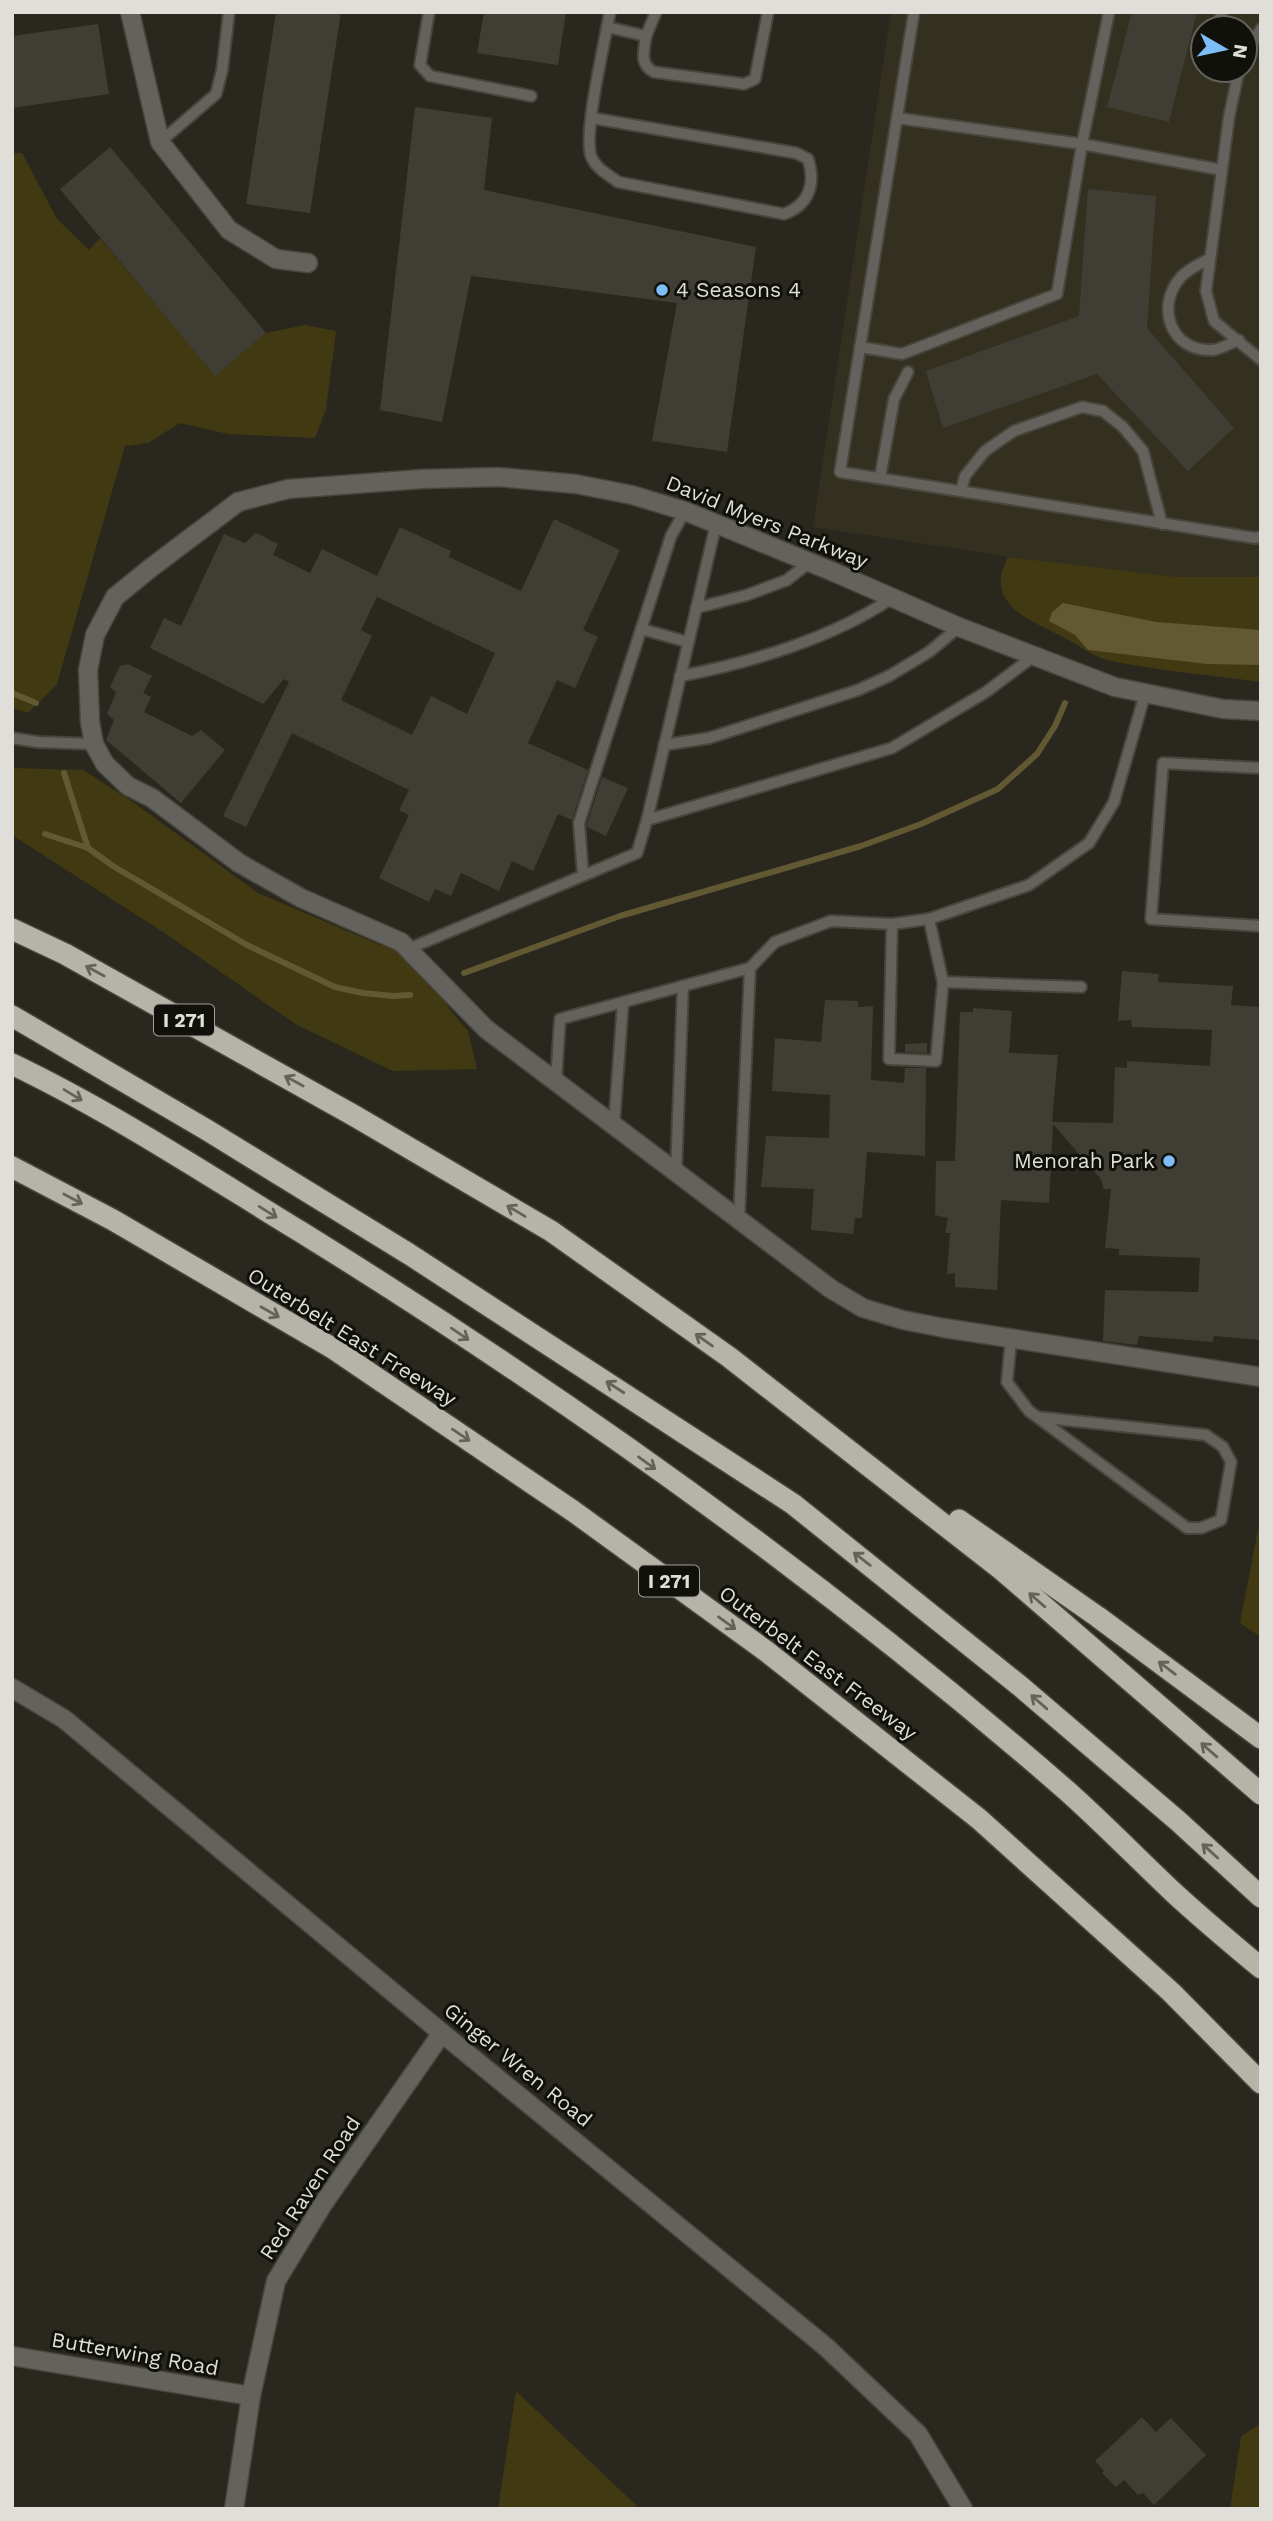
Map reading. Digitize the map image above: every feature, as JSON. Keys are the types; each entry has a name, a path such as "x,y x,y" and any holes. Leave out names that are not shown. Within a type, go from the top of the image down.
{"highway":[{"name":"I 271","path":"12,929 65,954 353,1115 551,1231 729,1357 1002,1570 1261,1794"},
{"path":"12,1016 207,1130 410,1254 793,1504 1020,1686 1178,1821 1261,1897"},
{"path":"12,1064 58,1086 241,1195 429,1313 587,1418 735,1526 896,1650 1067,1792 1177,1896 1261,1968"},
{"name":"Outerbelt East Freeway","path":"12,1167 113,1220 334,1349 573,1511 766,1651 979,1819 1171,1992 1261,2083"},
{"path":"729,1357 1098,1617 1261,1738"}],"street":[{"path":"130,12 160,142 229,230 276,259 308,263"},
{"name":"David Myers Parkway","path":"94,744 90,722 88,670 95,635 115,597 238,502 288,489 498,477 576,484 632,495 685,511 959,627 1115,687 1223,709 1261,711"},
{"path":"94,744 105,764 128,786 152,798 239,863 301,898 401,942 486,1029 831,1289 863,1308 903,1320 1011,1339 1261,1377"},
{"name":"Ginger Wren Road","path":"12,1688 64,1719 826,2347 918,2434 963,2509"},
{"name":"Red Raven Road","path":"234,2509 251,2396 276,2281 324,2204 442,2032"},
{"name":"Butterwing Road","path":"12,2356 251,2396"}],"lane":[{"path":"160,142 216,94 222,71 229,12"},
{"path":"429,12 420,65 430,76 531,96"},
{"path":"592,118 796,153 808,159 812,171 807,197 798,209 783,214 618,182 601,170 592,158 589,137 592,118 607,27 610,12"},
{"path":"656,12 646,36 642,59 647,68 654,72 744,84 755,79 768,12"},
{"path":"914,12 840,472 1162,524 1261,537"},
{"path":"860,346 902,354 1058,293 1082,144 1109,12"},
{"path":"607,27 646,36"},
{"path":"1235,84 1206,291 1214,321 1261,360"},
{"path":"897,118 1082,144 1222,170"},
{"path":"1209,259 1183,275 1171,291 1167,313 1174,334 1191,345 1213,350 1239,340"},
{"path":"880,478 894,399 908,372"},
{"path":"961,491 965,476 985,451 1014,431 1082,407 1102,411 1123,427 1143,451 1162,524"},
{"path":"583,875 579,823 671,536 685,511"},
{"path":"408,949 637,853 716,524"},
{"path":"696,608 747,595 787,580 810,562"},
{"path":"681,676 728,667 822,634 865,617 892,598"},
{"path":"664,745 709,738 859,690 929,652 959,627"},
{"path":"641,629 688,642"},
{"path":"647,820 892,748 986,692 1034,656"},
{"path":"556,1082 560,1019 750,968 775,942 831,921 892,924 929,919 1029,885 1089,843 1114,803 1145,694"},
{"path":"12,738 94,744"},
{"path":"1261,768 1163,763 1151,919 1261,926"},
{"path":"892,924 889,1059 936,1061 943,982 929,919"},
{"path":"739,1219 750,968"},
{"path":"943,982 1081,988"},
{"path":"676,1172 684,986"},
{"path":"614,1125 623,1002"},
{"path":"1011,1339 1007,1382 1029,1411 1037,1417 1187,1528 1201,1528 1221,1520 1231,1462 1223,1447 1206,1435 1037,1417"}],"shaded area":[{"path":"891,12 1261,12 1261,595 813,527"},
{"path":"12,153 22,153 57,219 89,250 100,238 215,375 266,333 305,325 336,331 326,409 315,438 228,434 180,423 148,443 125,446 57,684 28,713 12,708"},
{"path":"1008,557 1176,577 1261,577 1261,682 1145,667 1096,656 1025,617 1006,599 1001,587 1002,573"},
{"path":"1063,603 1156,622 1261,630 1261,665 1207,664 1088,650 1075,635 1049,621 1052,612"},
{"path":"12,768 83,770 133,802 258,893 378,944 414,955 451,1011 468,1031 477,1069 393,1071 297,1025 163,932 12,835"},
{"path":"1261,1514 1261,1637 1240,1623"},
{"path":"516,2391 640,2509 498,2509"},
{"path":"1261,2423 1261,2509 1230,2509 1241,2437"}],"building":[{"path":"276,12 341,12 310,213 246,204"},
{"path":"484,12 566,12 558,65 477,53"},
{"path":"1132,12 1197,12 1189,14 1189,43 1169,122 1107,107"},
{"path":"98,24 109,94 12,108 12,36"},
{"name":"4 Seasons 4","path":"415,107 492,118 484,190 756,247 727,452 652,441 677,303 471,276 442,422 380,410"},
{"path":"110,147 266,333 215,376 60,189"},
{"path":"1088,189 1156,196 1147,328 1234,428 1188,471 1097,374 943,428 926,371 1079,316"},
{"path":"554,519 620,550 583,630 598,637 575,688 557,680 528,743 588,770 572,820 558,814 533,871 512,861 499,891 461,873 451,896 435,889 429,902 379,878 409,815 399,810 409,790 292,733 246,827 223,816 289,682 284,679 263,704 150,648 164,618 181,626 224,534 245,543 256,533 278,544 273,555 310,573 322,549 377,576 400,527 451,551 449,557 521,591","holes":["377,597 495,653 467,714 431,696 412,735 341,700 372,636 361,630"]},
{"path":"128,664 152,676 143,693 151,697 144,712 192,736 201,730 225,750 181,803 106,740 114,720 107,714 116,692 110,687 120,666"},
{"path":"602,777 628,788 606,836 587,827"},
{"name":"Menorah Park","path":"1122,971 1159,974 1158,982 1233,986 1231,1005 1261,1007 1261,1340 1214,1336 1213,1342 1139,1336 1137,1345 1103,1341 1105,1290 1198,1292 1200,1258 1119,1255 1119,1249 1105,1248 1111,1189 1104,1189 1100,1178 1053,1124 1049,1203 1001,1200 997,1290 955,1287 955,1273 947,1274 950,1233 945,1233 948,1218 935,1215 936,1161 955,1161 960,1012 973,1012 973,1008 1012,1011 1009,1053 1058,1055 1052,1122 1113,1123 1115,1067 1127,1068 1127,1061 1210,1066 1212,1030 1132,1027 1131,1020 1118,1021"},
{"path":"825,1000 858,1001 858,1007 873,1006 871,1080 904,1083 905,1068 926,1068 925,1156 867,1152 862,1218 855,1218 853,1234 811,1230 814,1189 761,1187 766,1136 829,1138 830,1095 772,1091 775,1038 821,1042"},
{"path":"927,1043 927,1053 905,1052 905,1044"},
{"path":"1142,2417 1156,2432 1171,2418 1206,2455 1154,2505 1143,2493 1138,2495 1124,2480 1116,2487 1095,2461"}],"waterway":[{"path":"12,693 36,703"},
{"path":"464,973 620,916 861,846 921,824 998,789 1037,754 1055,726 1065,703"},
{"path":"64,773 88,848"},
{"path":"45,834 88,848 113,866 247,945 335,987 363,993 410,995"}],"place":[{"name":"4 Seasons 4","path":"662,290"},
{"name":"Menorah Park","path":"1169,1161"}]}
